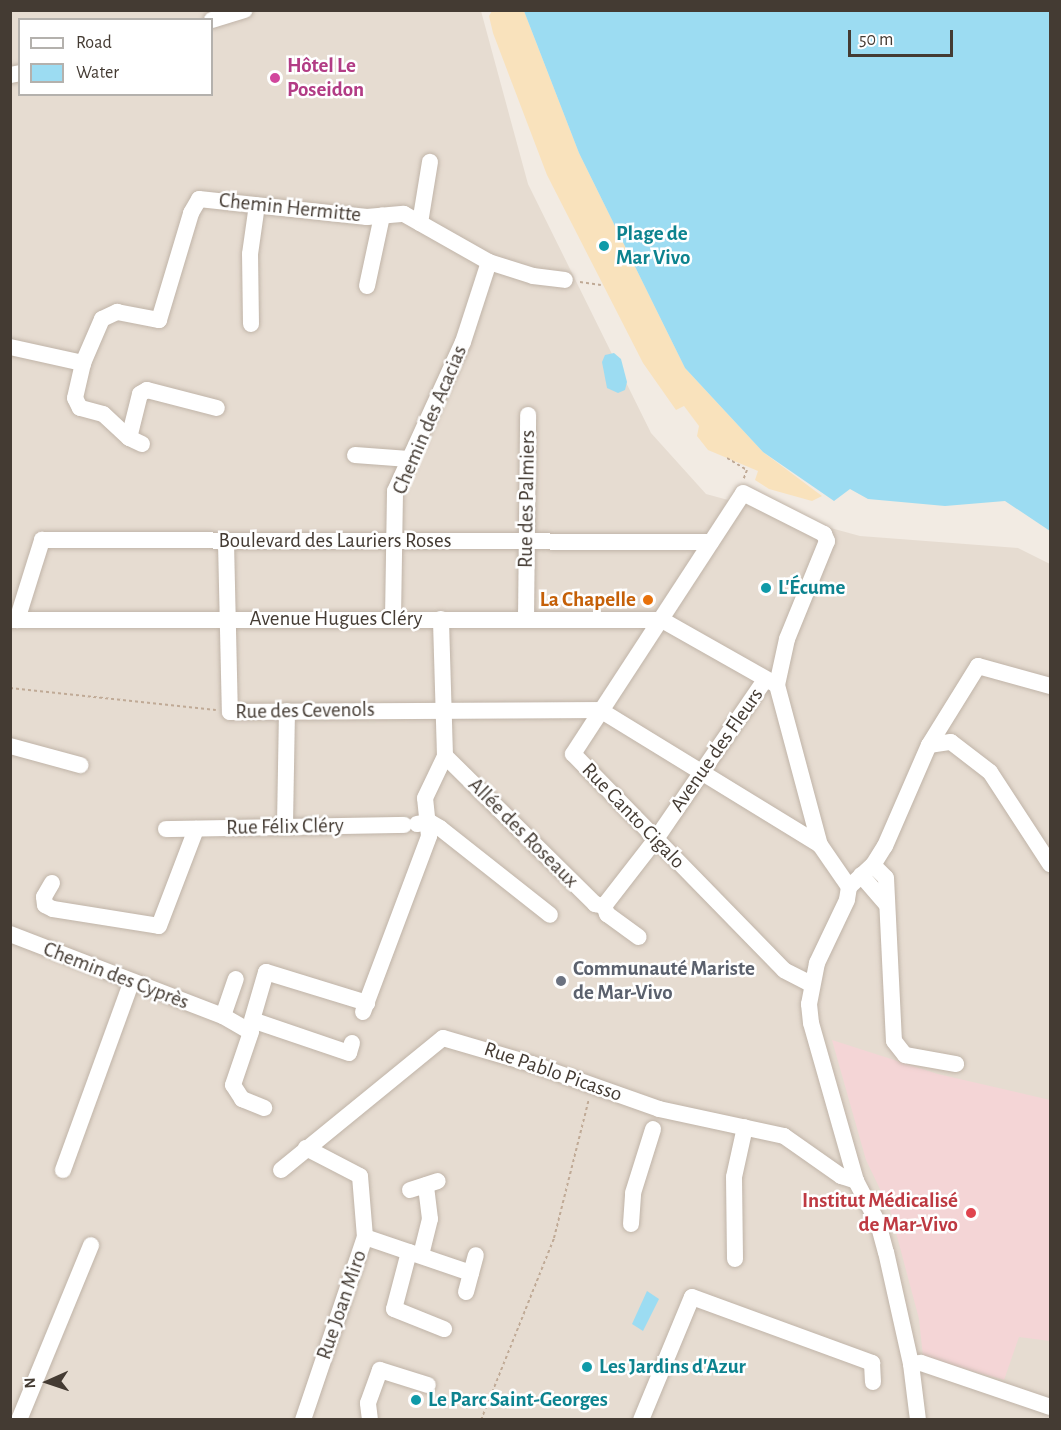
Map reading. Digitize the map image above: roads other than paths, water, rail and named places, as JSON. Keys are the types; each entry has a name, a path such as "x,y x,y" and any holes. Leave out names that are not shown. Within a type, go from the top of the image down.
{"street":[{"path":"213,20 244,10"},
{"path":"420,223 430,162"},
{"name":"Chemin Hermitte","path":"83,363 102,319 117,312 159,320 191,213 199,200 382,216 404,214 489,262 533,276 565,280"},
{"path":"240,273 250,205"},
{"path":"250,205 251,324"},
{"path":"367,286 382,216"},
{"name":"Chemin des Acacias","path":"393,619 395,491 463,342 489,262"},
{"path":"10,347 83,363 76,405 103,414 135,441 140,394 147,390 217,408"},
{"name":"Rue des Palmiers","path":"526,620 528,415"},
{"path":"355,455 409,459"},
{"name":"Rue Canto Cigalo","path":"771,682 827,541 824,534 743,493 573,754 783,969 811,984"},
{"name":"Boulevard des Lauriers Roses","path":"14,620 42,540 711,542"},
{"path":"226,542 226,620"},
{"name":"Avenue Hugues Cléry","path":"14,620 662,620"},
{"name":"Rue des Cevenols","path":"226,620 230,712 443,709 600,710"},
{"path":"417,824 425,798 445,756 441,620"},
{"path":"662,620 771,682 820,844 849,887 848,900 817,963 811,984 811,1023 856,1181 878,1223 911,1364 918,1419"},
{"path":"849,887 867,870 929,745 978,666 1050,686"},
{"name":"Avenue des Fleurs","path":"604,906 656,839 701,772 771,682"},
{"path":"600,710 820,844"},
{"path":"285,825 287,711"},
{"path":"929,745 951,742 990,772 1050,864"},
{"path":"10,746 80,765"},
{"name":"Allée des Roseaux","path":"445,756 595,904 604,906 607,914 639,937"},
{"path":"417,824 550,915"},
{"path":"352,1042 349,1053 252,1020 266,972 365,1007 429,836 417,824"},
{"name":"Rue Félix Cléry","path":"166,829 417,824"},
{"path":"52,883 44,897 45,905 53,909 159,926 196,829"},
{"path":"867,870 886,878 894,1041 905,1055 956,1064"},
{"name":"Chemin des Cyprès","path":"10,934 131,984 223,1016 251,1032 235,1078 235,1092 264,1108"},
{"path":"223,1016 236,979"},
{"path":"63,1170 131,984"},
{"name":"Rue Pablo Picasso","path":"280,1170 443,1038 593,1084 659,1108 784,1136 841,1176 856,1181"},
{"path":"735,1259 734,1178 745,1127"},
{"path":"631,1224 638,1174 653,1129"},
{"name":"Rue Joan Miro","path":"303,1419 365,1237 360,1176 306,1148"},
{"path":"425,1185 430,1219 394,1309 444,1329"},
{"path":"365,1237 471,1272"},
{"path":"19,1419 91,1245"},
{"path":"466,1292 476,1255"},
{"path":"641,1419 692,1297 872,1363 873,1382"},
{"path":"911,1364 921,1363 1050,1407"},
{"path":"370,1419 368,1403 380,1370 428,1385"}],"water":[{"path":"524,11 1050,11 1050,531 1005,501 945,506 868,499 850,489 834,501 763,452 685,368 579,153"},
{"path":"614,353 621,359 627,382 625,390 618,393 607,388 602,362 605,355"},
{"path":"647,1291 659,1299 643,1331 632,1324"}],"place":[{"name":"Hôtel Le Poseidon","path":"275,78"},
{"name":"Plage de Mar Vivo","path":"604,246"},
{"name":"L'Écume","path":"766,588"},
{"name":"La Chapelle","path":"648,600"},
{"name":"Communauté Mariste de Mar-Vivo","path":"561,981"},
{"name":"Institut Médicalisé de Mar-Vivo","path":"971,1213"},
{"name":"Les Jardins d'Azur","path":"587,1367"},
{"name":"Le Parc Saint-Georges","path":"416,1400"}]}
